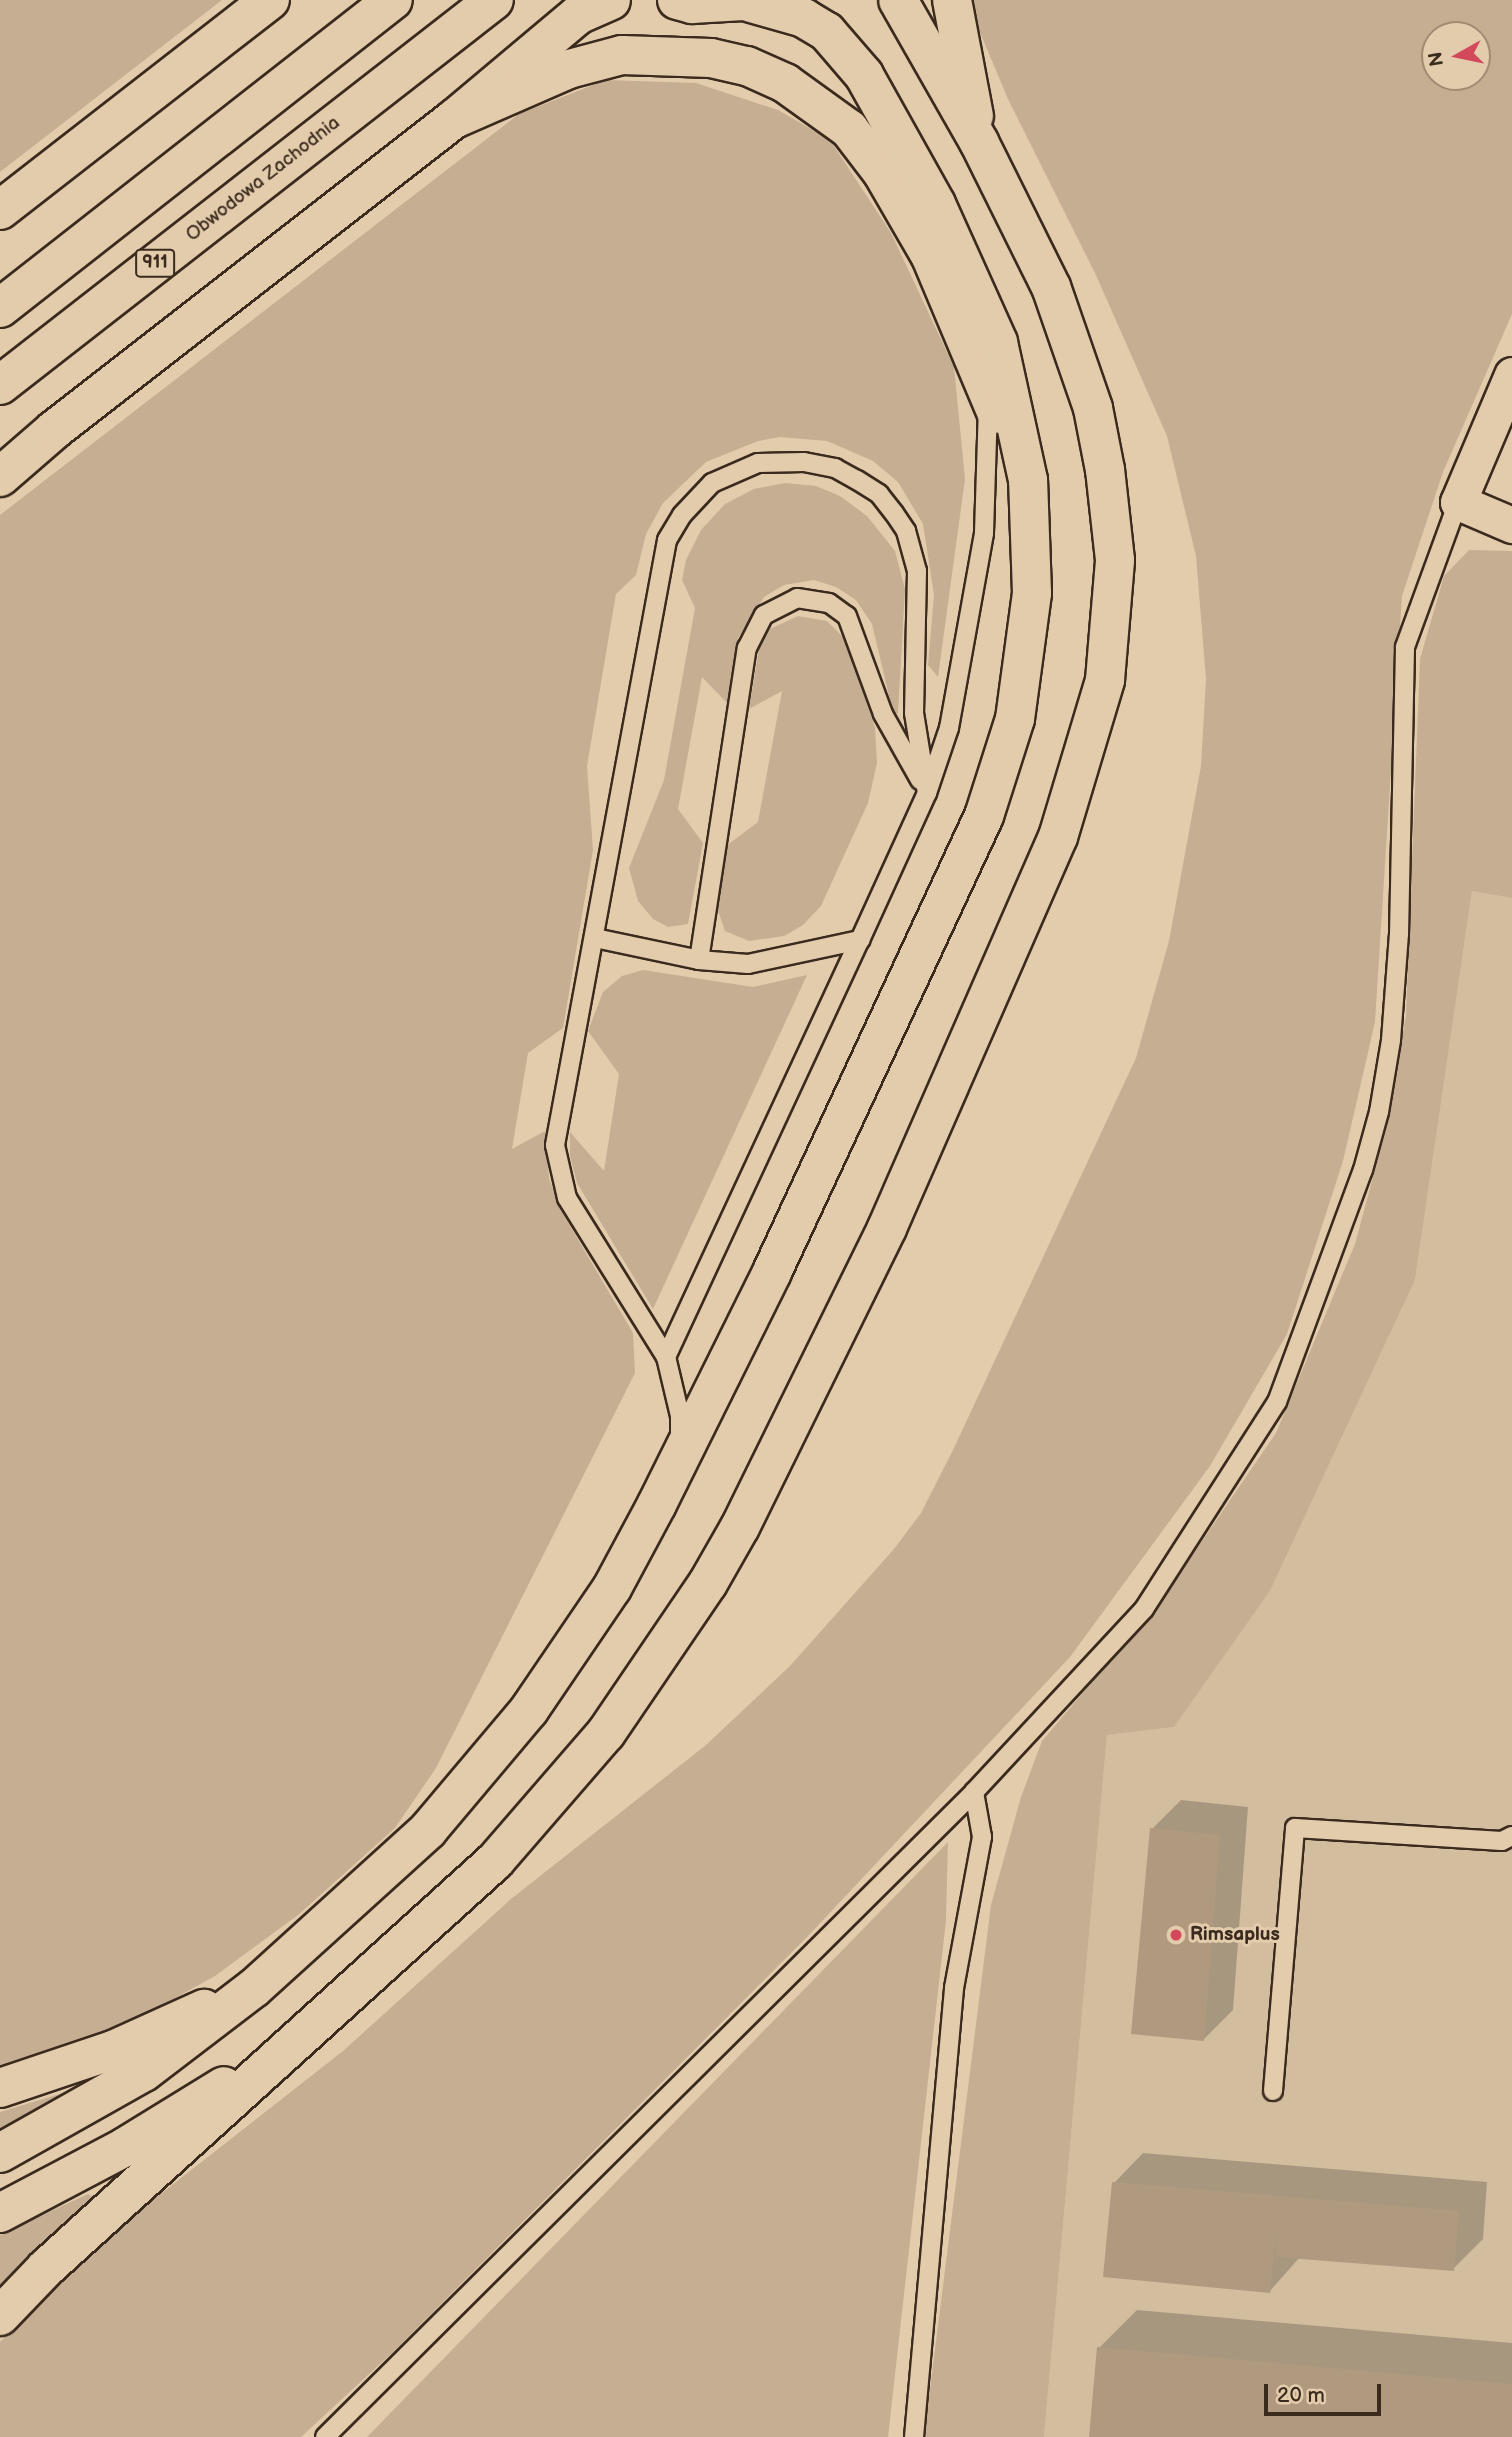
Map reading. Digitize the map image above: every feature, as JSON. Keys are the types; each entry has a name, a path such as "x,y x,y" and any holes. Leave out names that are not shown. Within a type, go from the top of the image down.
{"main road":[{"path":"0,210 270,0"},
{"path":"0,308 393,0"},
{"name":"Obwodowa Zachodnia","path":"0,385 494,0"},
{"path":"0,477 54,430 454,119 578,15 611,0"},
{"path":"0,2153 144,2072 254,1987 392,1867 499,1749 612,1588 680,1458 772,1272 984,817 1023,681 1032,593 1028,480 998,342 972,278 898,132 864,75 827,32 804,18 756,1 677,0"},
{"path":"0,2316 46,2268 292,2044 408,1943 549,1804 606,1733 708,1583 887,1227 1058,837 1105,680 1115,560 1105,470 1093,408 1068,331 979,142 898,0"},
{"path":"952,0 979,142"},
{"path":"454,119 593,60 634,54 711,58 747,66 785,83 849,129 882,172 932,257 988,394 1028,480"},
{"path":"0,2088 113,2050 254,1987"},
{"path":"0,2213 125,2147 292,2044"}],"street":[{"path":"1512,375 1458,502 1512,525"}],"lane":[{"path":"666,1357 927,793 960,681 979,560 988,394"},
{"path":"680,1458 680,1416 666,1357 567,1198 555,1145 667,540 695,499 712,482 736,471 776,461 835,468 879,494 906,531 919,594 914,713 927,793"},
{"path":"325,2437 974,1792 1144,1609 1277,1402 1363,1170 1378,1112 1391,1040 1398,934 1405,647 1458,502"},
{"path":"699,960 747,648 758,623 775,607 797,598 813,598 847,616 883,714 927,793"},
{"path":"595,938 699,960 748,964 860,940"},
{"path":"914,2437 954,1988 982,1837 974,1792"},
{"path":"1273,2091 1295,1828 1502,1841 1512,1836"}],"shaded area":[{"path":"0,0 222,0 0,172"},
{"path":"973,0 1512,0 1512,314 1443,472 1402,596 1375,1022 1343,1161 1287,1334 1210,1466 1070,1657 808,1936 395,2350 301,2437 0,2437 0,2342 43,2298 144,2207 343,2051 511,1899 706,1745 790,1666 894,1549 921,1513 953,1450 1136,1058 1169,941 1201,766 1206,679 1196,556 1167,436 1095,273 1008,99 979,30"},
{"path":"606,80 696,83 778,110 830,140 891,233 954,367 965,479 938,677 928,665 934,595 923,524 898,482 873,461 827,441 780,437 758,441 706,462 663,503 646,534 636,575 616,594 587,766 593,850 563,1028 528,1053 512,1149 545,1131 549,1178 560,1209 633,1333 635,1373 436,1768 395,1828 298,1915 215,1976 119,2029 0,2068 0,515 519,114"},
{"path":"785,483 816,486 840,496 867,516 895,551 905,589 898,713 894,714 872,624 856,600 836,587 814,580 784,585 764,597 738,638 727,703 702,677 678,809 703,843 688,924 668,927 653,919 638,901 629,868 664,780 695,608 682,580 686,560 701,530 725,504 754,489"},
{"path":"1469,550 1512,551 1512,898 1472,891 1415,1280 1270,1591 1174,1727 1107,1735 1044,2437 924,2437 991,1905 1021,1797 1042,1741 1161,1601 1276,1433 1355,1244 1386,1129 1406,1016 1420,659 1444,576"},
{"path":"798,616 827,621 847,641 875,728 877,763 868,803 821,906 803,925 784,936 749,941 725,931 716,905 726,846 758,822 782,691 749,709 759,650 770,629"},
{"path":"1472,891 1512,898 1512,2437 1044,2437 1107,1735 1174,1727 1270,1591 1415,1280"},
{"path":"643,970 753,987 807,975 653,1309 577,1183 570,1156 570,1132 604,1171 619,1074 588,1031 603,992 622,976"},
{"path":"948,1842 946,1920 888,2437 367,2437"},
{"path":"76,2089 0,2129 0,2112"},
{"path":"88,2194 92,2196 88,2201 0,2285 0,2235"}],"building":[{"name":"Rimsaplus","path":"1150,1828 1220,1835 1204,2041 1131,2034"},
{"path":"1112,2182 1459,2211 1454,2271 1275,2257 1276,2229 1270,2293 1103,2277"},
{"path":"1097,2347 1512,2384 1512,2437 1089,2437"}],"place":[{"name":"Rimsaplus","path":"1176,1935"}]}
